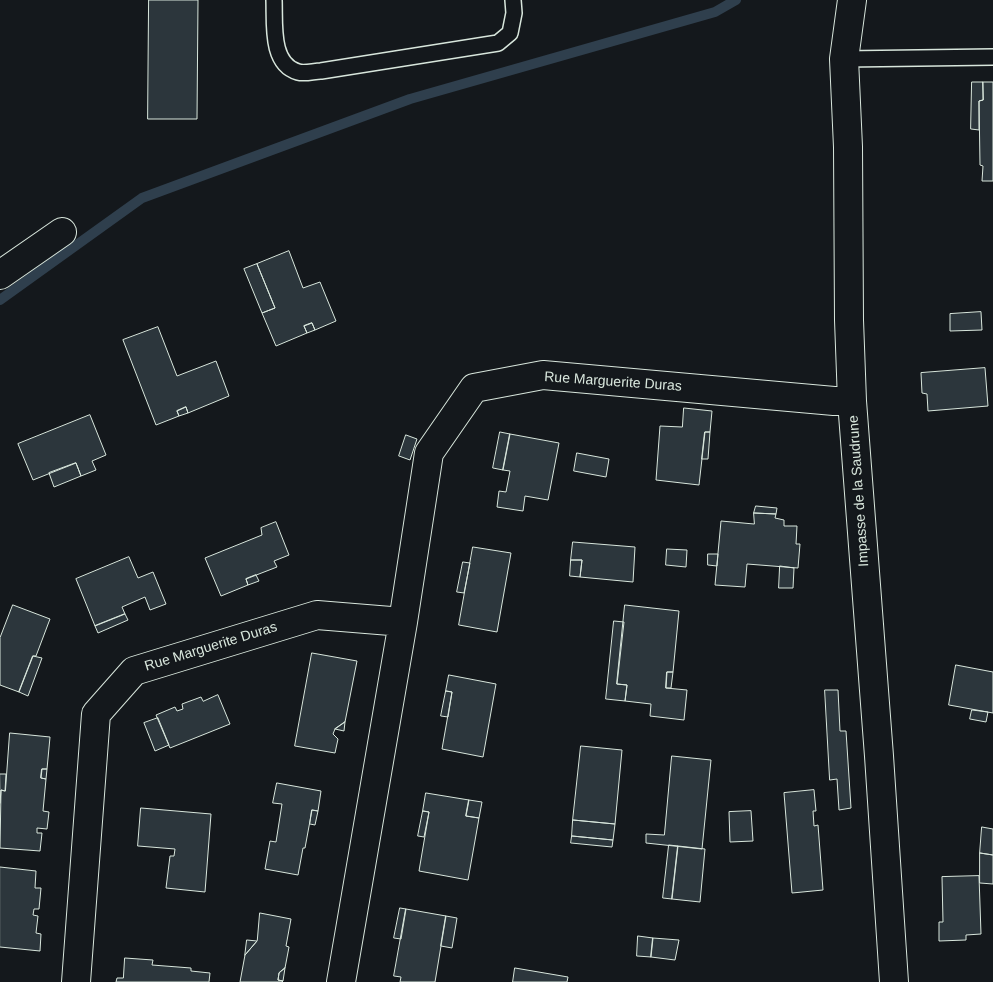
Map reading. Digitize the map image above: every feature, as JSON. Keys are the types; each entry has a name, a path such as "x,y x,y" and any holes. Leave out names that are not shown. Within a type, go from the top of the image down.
{"street":[{"name":"Impasse de la Saudrune","path":"852,0 844,59 848,147 849,320 852,401 894,982"},
{"path":"0,275 62,232"},
{"name":"Rue Marguerite Duras","path":"342,982 403,622 429,452 474,388 543,375 834,401 852,401"},
{"name":"Rue Marguerite Duras","path":"76,982 96,714 134,671 317,615 403,622"}],"lane":[{"path":"274,0 276,38 280,58 286,66 299,72 321,71 498,43 510,33 514,13 514,0"},
{"path":"844,59 993,57"}],"building":[{"path":"149,0 198,0 197,119 148,119"},
{"path":"972,82 983,82 983,100 979,101 979,130 971,129"},
{"path":"983,82 993,82 993,181 982,181 983,166 980,165 979,101 983,100"},
{"path":"289,251 303,288 320,282 336,321 315,330 312,323 304,326 307,333 276,346 262,313 275,308 257,264"},
{"path":"257,264 275,308 262,313 244,269"},
{"path":"981,312 982,330 950,331 950,314"},
{"path":"312,323 315,330 307,333 304,326"},
{"path":"158,327 177,376 216,361 229,396 188,413 186,407 177,411 179,416 156,425 123,340"},
{"path":"985,368 988,406 928,411 927,394 922,393 921,373"},
{"path":"186,407 188,413 179,416 177,411"},
{"path":"684,408 712,411 710,432 705,432 699,485 656,480 660,426 682,427"},
{"path":"90,415 106,455 92,461 96,470 81,476 76,463 33,480 18,444"},
{"path":"500,432 510,434 503,470 493,468"},
{"path":"705,432 710,432 708,459 702,459"},
{"path":"510,434 559,443 548,500 525,496 523,511 497,507 499,491 506,492 510,471 503,470"},
{"path":"406,435 417,439 410,460 399,456"},
{"path":"577,453 609,459 606,477 574,471"},
{"path":"76,463 81,476 54,487 49,473"},
{"path":"756,506 777,508 776,514 754,513"},
{"path":"754,513 776,514 775,518 784,520 784,526 797,526 796,544 800,544 798,568 747,564 745,587 715,585 721,521 754,524"},
{"path":"276,522 289,555 274,561 277,567 246,579 248,585 221,596 205,558 262,535 261,528"},
{"path":"573,542 635,547 633,582 580,577 582,560 571,560"},
{"path":"473,547 511,553 497,632 459,625"},
{"path":"667,549 687,550 686,567 666,565"},
{"path":"708,554 718,554 717,566 708,565"},
{"path":"129,557 138,578 153,572 166,604 150,610 145,597 122,607 125,614 95,626 76,579"},
{"path":"571,560 582,560 580,577 570,576"},
{"path":"463,562 470,563 464,593 457,592"},
{"path":"780,566 794,568 793,588 779,588"},
{"path":"256,575 259,581 248,585 246,579"},
{"path":"13,605 50,619 36,656 33,656 19,692 0,685 0,638"},
{"path":"625,605 679,611 673,672 667,672 666,688 687,690 684,720 650,716 651,704 625,701 627,685 617,684"},
{"path":"125,614 128,620 98,633 95,626"},
{"path":"614,621 624,622 617,684 627,685 625,701 606,699"},
{"path":"312,653 357,661 345,722 335,729 333,734 338,739 335,753 295,746"},
{"path":"33,656 42,658 28,696 19,692"},
{"path":"956,665 993,672 993,713 949,705"},
{"path":"667,672 673,672 671,688 666,688"},
{"path":"449,675 496,684 483,757 442,749 452,692 446,691"},
{"path":"825,690 838,690 840,731 846,731 851,808 839,810 837,779 830,780"},
{"path":"446,691 452,692 448,717 441,716"},
{"path":"218,695 230,724 170,748 156,715 175,707 177,711 183,709 182,704 201,697 203,701"},
{"path":"972,710 988,712 986,722 970,719"},
{"path":"158,718 169,745 155,751 144,723"},
{"path":"345,722 344,731 335,729"},
{"path":"10,733 50,737 47,769 42,769 41,778 46,779 43,811 49,812 47,829 37,828 37,833 42,833 40,851 0,848 1,790 5,791"},
{"path":"581,746 622,750 615,824 573,820"},
{"path":"672,756 711,760 702,849 646,843 646,834 664,835"},
{"path":"42,769 47,769 46,779 41,778"},
{"path":"0,774 6,774 5,791 1,790 0,803"},
{"path":"277,783 321,791 318,811 312,810 298,875 265,869 270,841 276,842 282,804 273,803"},
{"path":"814,790 816,811 813,811 814,826 818,825 823,890 792,893 784,793"},
{"path":"426,793 469,800 466,816 479,818 468,880 419,871 429,812 423,811"},
{"path":"469,800 482,802 479,818 466,816"},
{"path":"141,808 211,814 205,892 166,888 170,856 174,856 175,849 138,846"},
{"path":"312,810 318,811 315,825 310,824"},
{"path":"423,811 429,812 424,837 418,836"},
{"path":"751,811 753,841 730,842 729,812"},
{"path":"573,820 615,824 613,840 572,836"},
{"path":"982,827 993,829 993,855 980,853"},
{"path":"572,836 613,840 612,847 571,843"},
{"path":"669,845 678,846 672,899 663,898"},
{"path":"678,846 705,849 700,902 672,899"},
{"path":"980,853 993,855 993,884 980,883"},
{"path":"0,867 36,871 35,888 41,888 39,909 34,909 33,915 38,916 36,933 41,934 40,951 0,947"},
{"path":"979,876 981,934 966,935 966,940 939,941 939,922 943,922 942,877"},
{"path":"400,908 406,909 401,939 394,938"},
{"path":"406,909 446,916 435,982 400,982 401,977 394,976"},
{"path":"260,913 291,919 286,946 289,947 285,968 279,973 278,980 282,982 240,982 245,955 257,941"},
{"path":"446,916 457,918 452,948 441,946"},
{"path":"638,936 653,938 651,957 637,956"},
{"path":"653,938 679,940 675,960 651,957"},
{"path":"247,940 257,941 245,955"},
{"path":"125,958 153,960 152,965 191,968 191,971 210,973 209,982 116,982 117,978 123,978"},
{"path":"285,968 283,981 278,980 279,973"},
{"path":"515,968 568,977 567,982 513,982"}],"waterway":[{"path":"0,300 142,198 410,99 715,12 736,0"}]}
